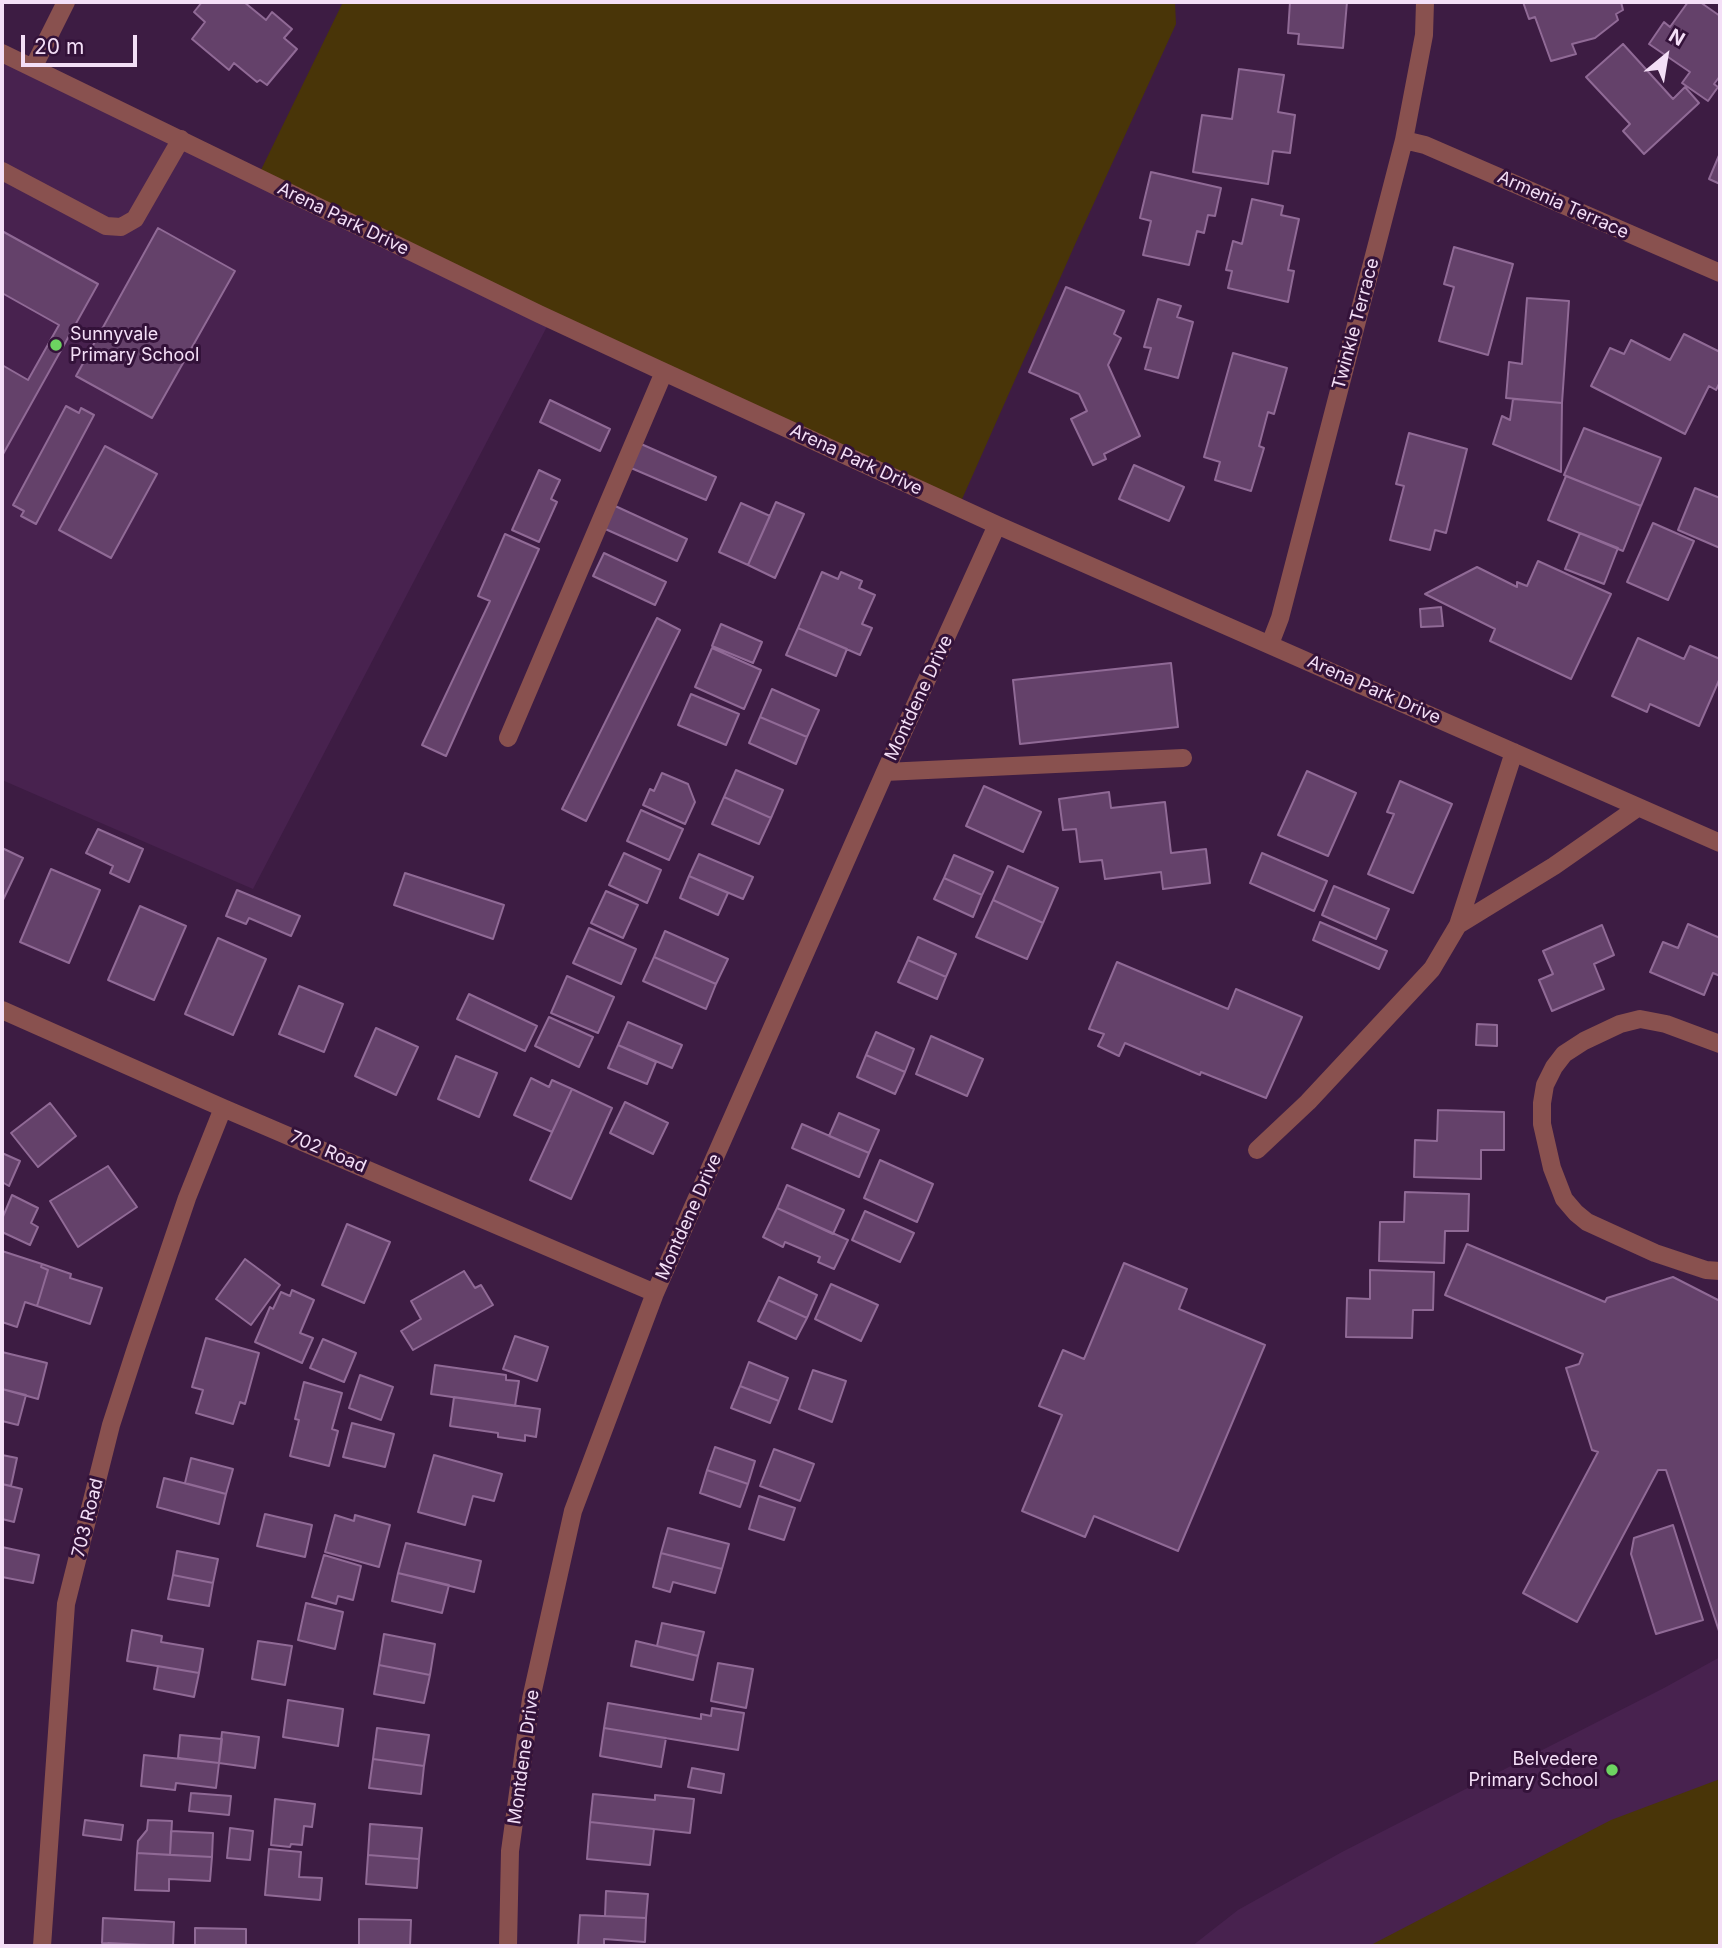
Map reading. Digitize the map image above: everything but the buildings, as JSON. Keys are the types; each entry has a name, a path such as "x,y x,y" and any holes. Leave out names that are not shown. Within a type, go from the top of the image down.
{"street":[{"path":"33,68 66,2"},
{"name":"Twinkle Terrace","path":"1270,643 1280,618 1404,140 1424,35 1425,2"},
{"name":"Arena Park Drive","path":"2,53 664,372 997,525 1720,843"},
{"path":"2,171 106,226 121,227 135,219 181,139"},
{"name":"Armenia Terrace","path":"1404,140 1425,145 1720,273"},
{"path":"508,738 664,372"},
{"name":"Montdene Drive","path":"508,1946 510,1851 531,1699 573,1511 655,1293 884,772 997,525"},
{"path":"1257,1150 1308,1102 1432,969 1458,925 1514,752"},
{"path":"884,772 1182,758"},
{"path":"1458,925 1554,866 1637,808"},
{"name":"702 Road","path":"2,1010 655,1293"},
{"path":"1720,1044 1666,1024 1640,1019 1620,1024 1564,1054 1545,1085 1542,1124 1552,1168 1564,1199 1576,1213 1587,1222 1655,1253 1706,1270 1720,1271"},
{"name":"703 Road","path":"42,1946 66,1604 111,1425 131,1360 187,1198 223,1108"}],"shaded area":[{"path":"343,2 1175,2 1176,24 959,506 258,176"},
{"path":"2,50 552,317 253,889 2,780"},
{"name":"Belvedere Primary School","path":"1720,1657 1720,1946 1192,1946 1238,1910 1342,1852"},
{"path":"1720,1779 1720,1946 1369,1946 1611,1820"}],"place":[{"name":"Sunnyvale Primary School","path":"56,345"},
{"name":"Belvedere Primary School","path":"1612,1770"}]}
